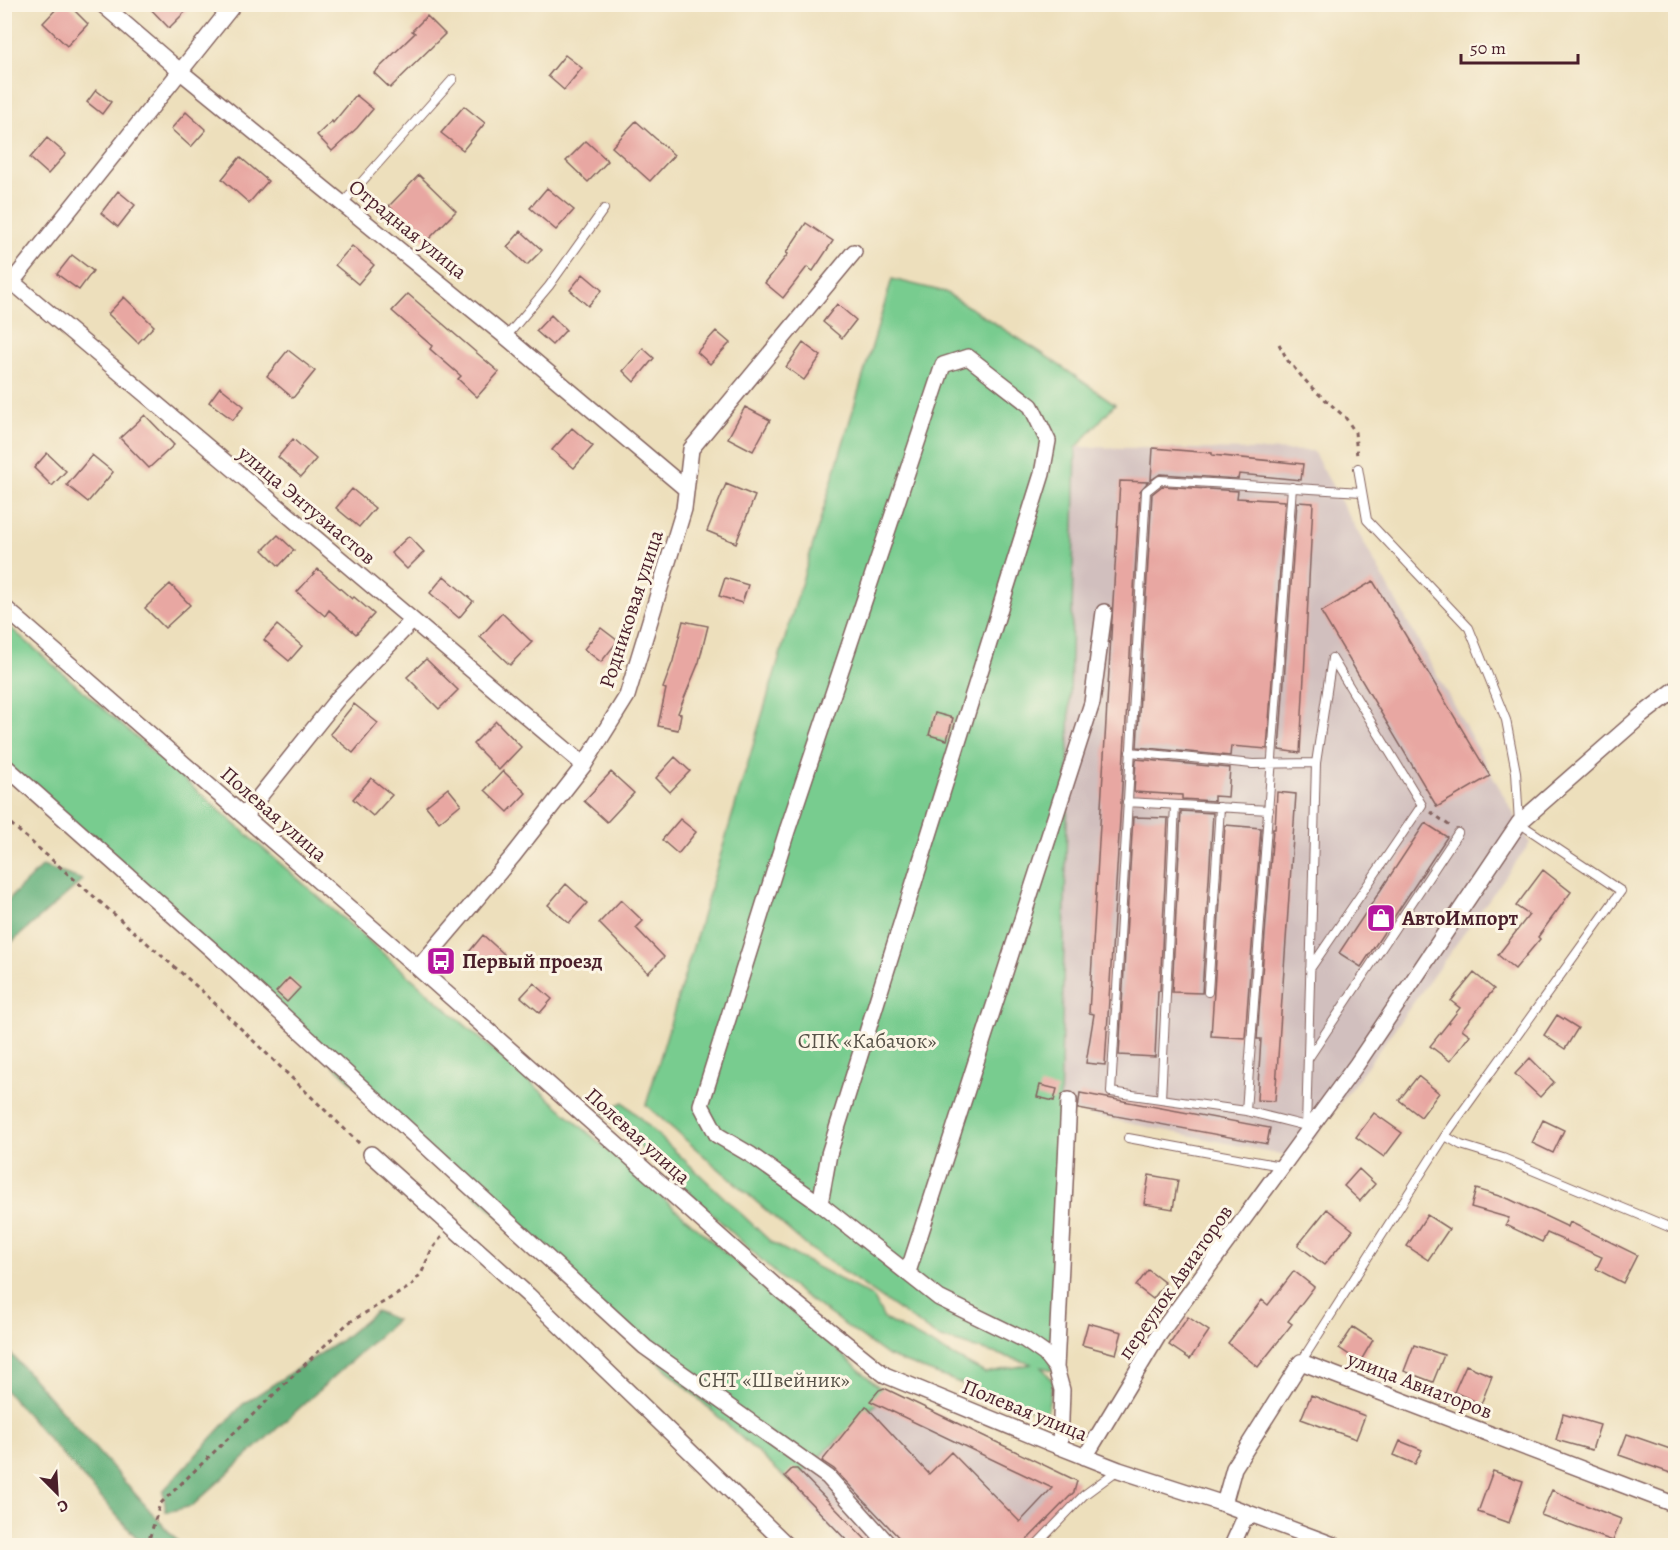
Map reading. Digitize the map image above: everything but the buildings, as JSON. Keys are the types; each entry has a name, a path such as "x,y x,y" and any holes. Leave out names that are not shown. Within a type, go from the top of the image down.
{"street":[{"name":"Отрадная улица","path":"102,4 180,72 507,337 686,489"},
{"path":"7,283 234,4"},
{"name":"Родниковая улица","path":"418,968 513,856 584,765 627,696 684,509 691,449 854,252"},
{"name":"улица Энтузиастов","path":"7,283 584,765"},
{"path":"820,1204 829,1154 1042,474 1048,441 1031,406 968,357 943,364 787,831 701,1105 717,1135 751,1155 820,1204 939,1298 1025,1340 1045,1354 1056,1368"},
{"name":"Полевая улица","path":"4,607 418,968 781,1291 885,1375 1119,1470 1224,1504 1335,1545"},
{"path":"908,1272 1092,703 1104,612"},
{"path":"244,816 339,697 411,621"},
{"name":"переулок Авиаторов","path":"1085,1457 1158,1336 1283,1167 1306,1130 1370,1046 1520,823 1642,715 1676,689"},
{"path":"4,765 221,958 645,1347 828,1477 891,1545"},
{"path":"1060,1447 1062,1390 1056,1368 1069,1100"},
{"path":"371,1154 528,1294 788,1545"},
{"path":"1224,1504 1234,1468 1301,1362"},
{"name":"улица Авиаторов","path":"1301,1362 1676,1505"},
{"path":"1232,1545 1244,1519 1253,1516"}],"lane":[{"path":"343,203 453,79"},
{"path":"507,337 549,286 604,209"},
{"path":"1301,1362 1445,1136 1621,891 1520,823 1516,772 1506,720 1469,628 1367,520 1358,468"},
{"path":"1310,969 1422,806 1332,658 1316,763 1310,969 1306,1130 1246,1111 1111,1092 1146,491 1160,480 1362,492"},
{"path":"1246,1111 1292,488"},
{"path":"1130,752 1253,764 1316,763"},
{"path":"1127,802 1269,810"},
{"path":"1161,1099 1174,805"},
{"path":"1208,992 1220,807"},
{"path":"1308,1059 1458,833"},
{"path":"1445,1136 1461,1145 1503,1158 1676,1230"},
{"path":"1128,1138 1283,1167"},
{"path":"1035,1545 1084,1495 1119,1470"}],"path":[{"path":"1279,344 1288,361 1312,388 1345,417 1355,432 1358,468"},
{"path":"1422,806 1458,833"},
{"path":"4,818 202,991 371,1154"},
{"path":"147,1545 160,1504 348,1323 411,1286 422,1272 431,1251 450,1225"}],"shaded area":[{"path":"1076,447 1313,451 1530,843 1300,1158 1060,1109"},
{"path":"887,1394 1077,1480 1016,1546 844,1545 791,1483"}],"green space":[{"name":"СПК «Кабачок»","path":"892,279 945,292 1040,352 1115,404 1076,448 1060,1109 1063,1373 1042,1367 1053,1382 1046,1415 888,1356 784,1281 603,1112 623,1102 772,1243 873,1297 884,1319 985,1373 1032,1364 938,1337 808,1247 646,1105"},
{"name":"СНТ «Швейник»","path":"4,622 887,1394 791,1483 5,766"},
{"path":"42,866 83,880 5,948 5,903"},
{"path":"376,1311 396,1320 192,1506 166,1512 163,1491 243,1404 340,1341"},
{"path":"5,1347 181,1545 143,1545 5,1390"}],"place":[{"name":"АвтоИмпорт","path":"1381,918"},
{"name":"Первый проезд","path":"441,961"}]}
